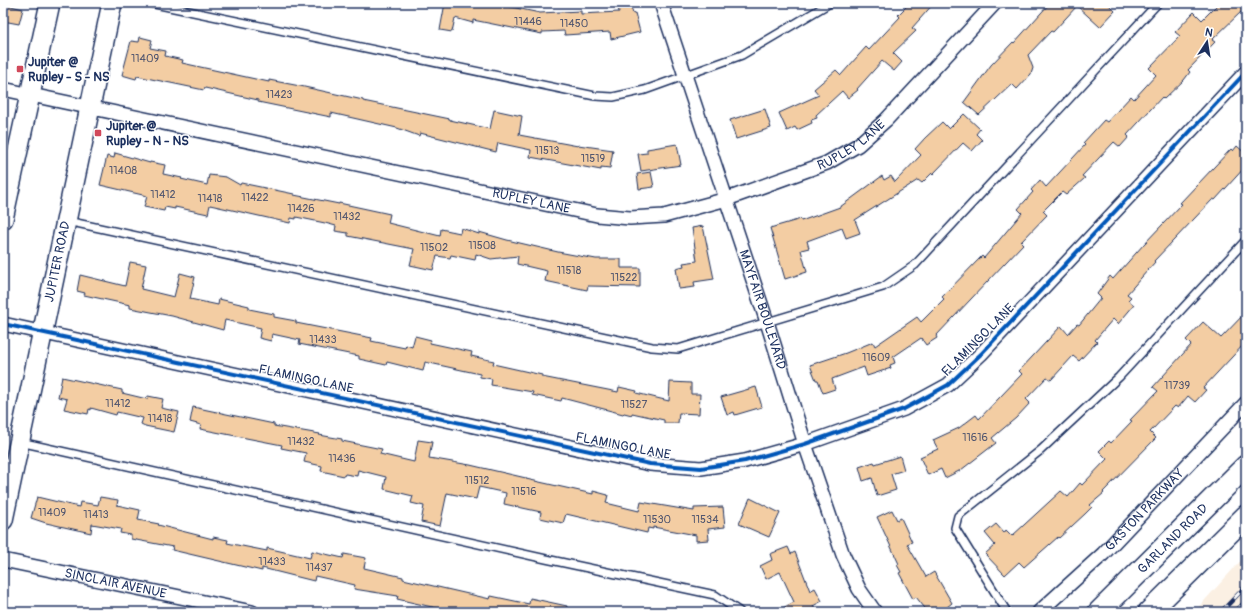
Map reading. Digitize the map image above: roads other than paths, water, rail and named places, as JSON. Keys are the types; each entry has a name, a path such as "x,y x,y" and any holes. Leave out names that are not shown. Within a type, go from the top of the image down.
{"main road":[{"path":"4,211 50,3"},
{"name":"JUPITER ROAD","path":"3,520 112,3"},
{"name":"GARLAND ROAD","path":"1099,612 1246,466"},
{"path":"1149,612 1246,516"}],"street":[{"name":"MAYFAIR BOULEVARD","path":"661,3 767,322 804,444 843,555 859,589 875,612"},
{"name":"RUPLEY LANE","path":"3,89 29,96 597,215 630,218 664,216 726,198 827,163 858,145 886,120 995,3"},
{"name":"FLAMINGO LANE","path":"3,324 650,464 701,468 745,461 804,444 904,409 948,385 981,354 1246,72"},
{"name":"GASTON PARKWAY","path":"1039,612 1103,554 1246,403"},
{"name":"SINCLAIR AVENUE","path":"3,560 252,612"}],"lane":[{"path":"150,3 595,96 613,97 645,90 742,55 830,3"},
{"path":"67,221 652,347 678,349 883,287 915,265 1158,3"},
{"path":"1007,612 955,528 958,516 1041,450 1119,377 1246,240"},
{"path":"20,442 546,560 715,595 740,612"}],"railway":[{"path":"1221,612 1246,586"},
{"path":"1235,612 1246,601"}],"place":[{"name":"Jupiter @ Rupley - S - NS","path":"20,69"},
{"name":"Jupiter @ Rupley - N - NS","path":"98,133"}]}
